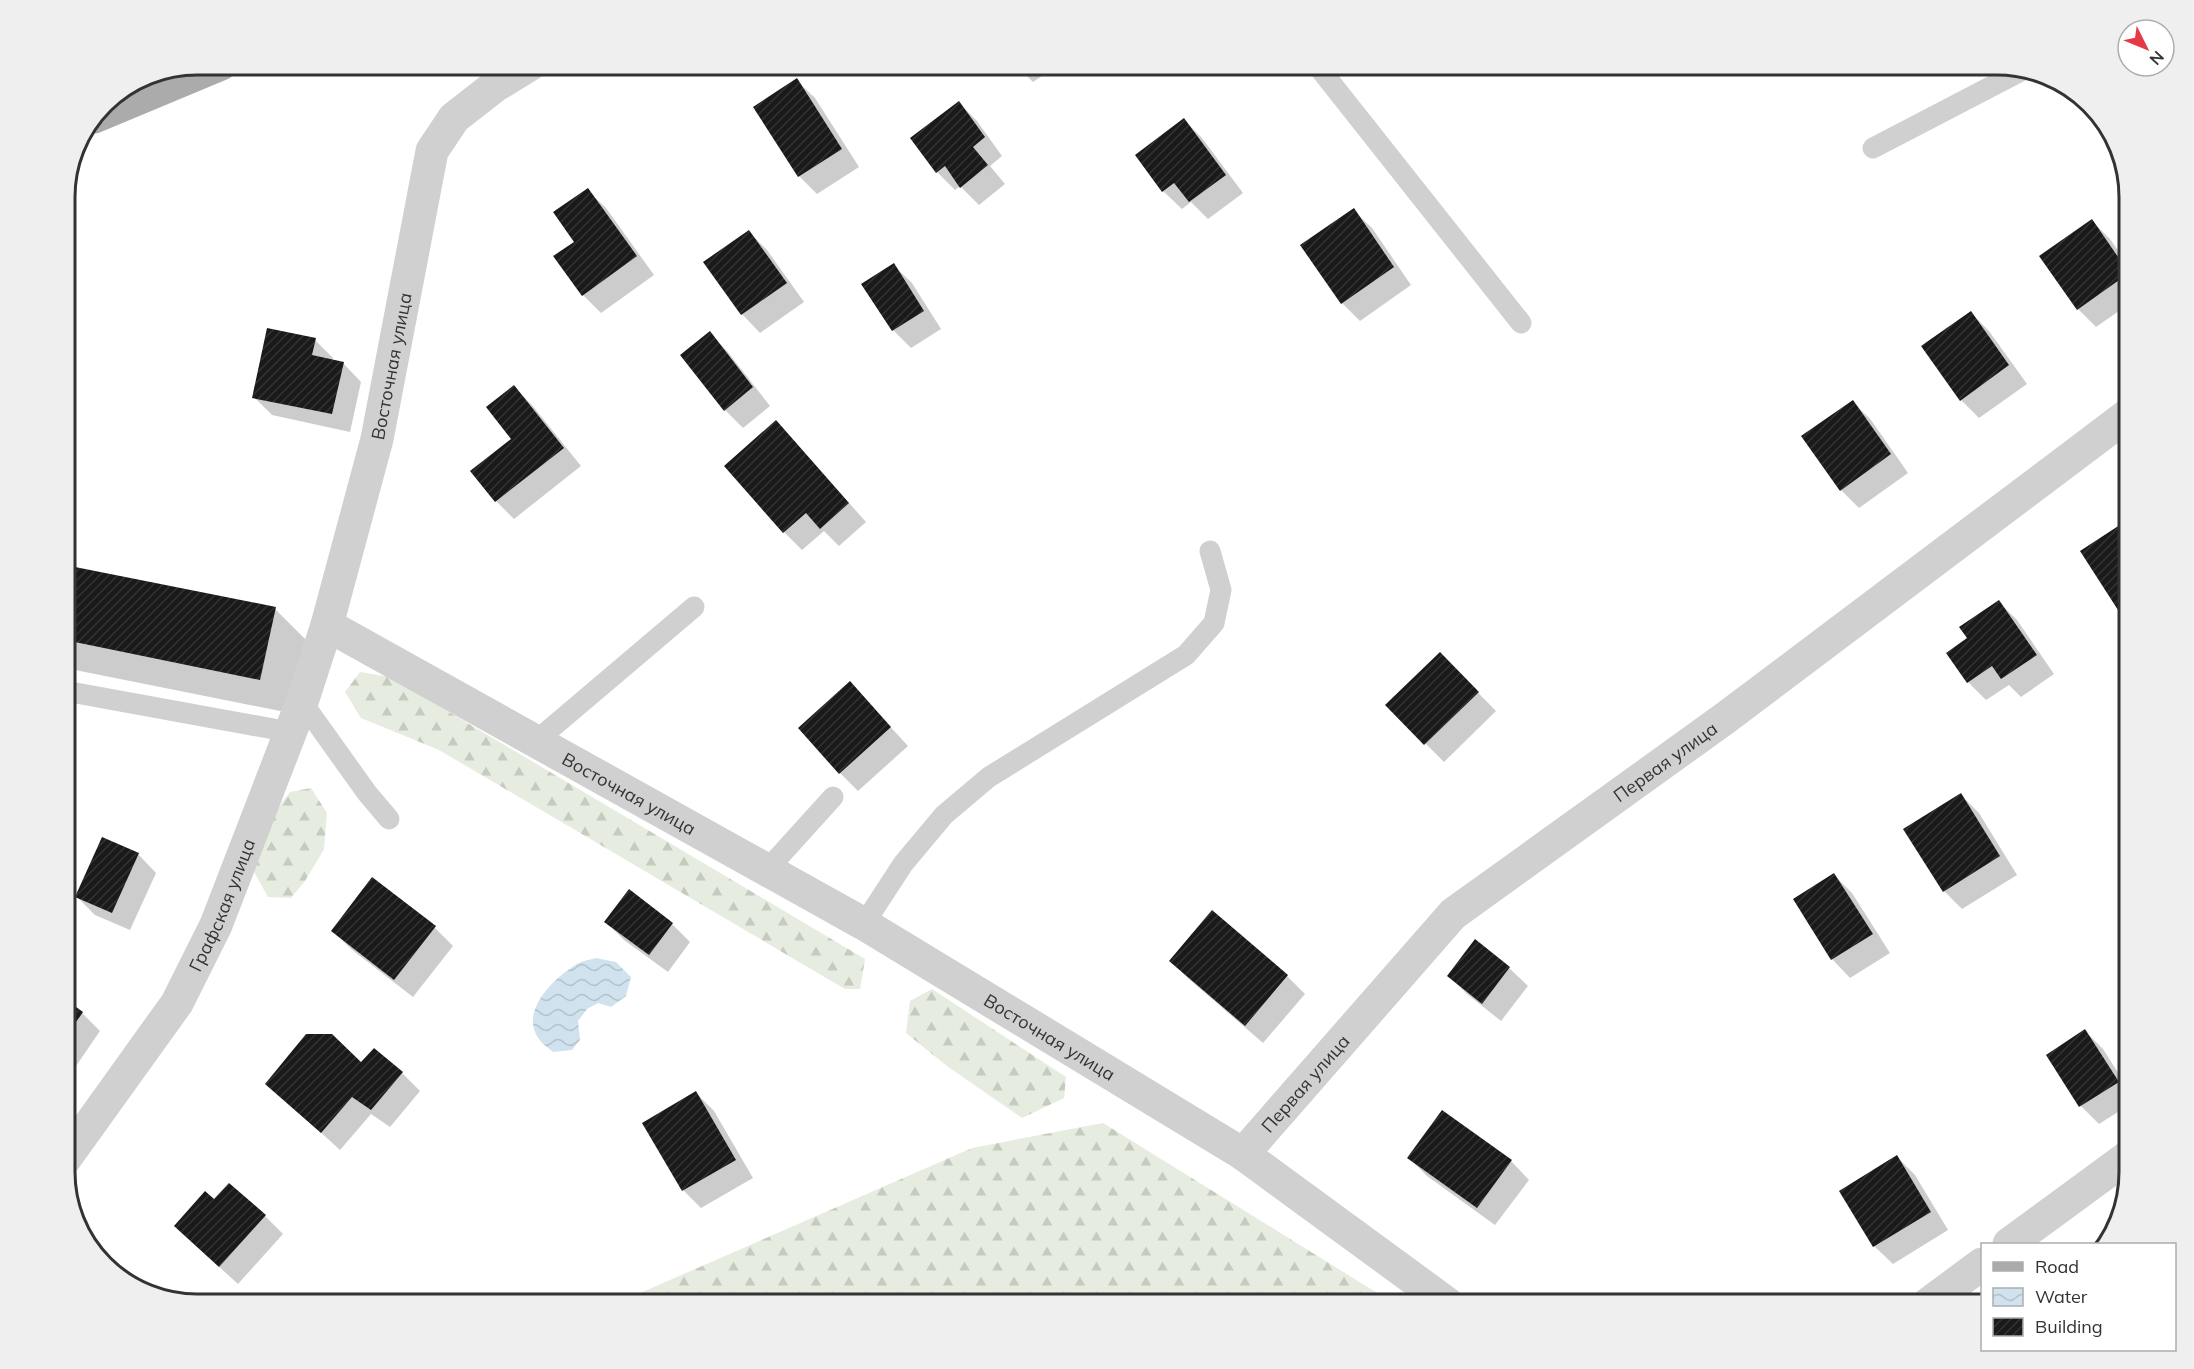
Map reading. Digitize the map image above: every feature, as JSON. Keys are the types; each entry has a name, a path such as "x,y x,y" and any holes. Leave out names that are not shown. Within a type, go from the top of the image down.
{"main road":[{"path":"113,109 194,75"}],"street":[{"name":"Восточная улица","path":"513,75 454,118 432,151 377,439 327,625 864,924 1243,1154 1433,1294"},
{"name":"Первая улица","path":"1243,1154 1453,914 1724,719 2119,422"},
{"name":"Графская улица","path":"75,1145 177,1003 216,925 302,702 327,625"},
{"path":"2012,1243 2119,1164"},
{"path":"1943,1294 1981,1265"}],"lane":[{"path":"1325,75 1521,323"},
{"path":"1874,148 2012,76"},
{"path":"864,924 903,864 944,814 989,777 1186,655 1214,623 1221,590 1210,551"},
{"path":"536,741 694,607"},
{"path":"75,693 290,732"},
{"path":"302,702 367,794 389,819"},
{"path":"767,870 833,797"}],"green space":[{"path":"360,672 390,677 865,959 860,989 845,989 439,750 361,718 345,692"},
{"path":"311,788 327,813 324,849 305,881 291,898 268,897 253,870 275,812 290,792"},
{"path":"932,989 1066,1077 1064,1098 1022,1118 947,1066 906,1033 910,1001"},
{"path":"1103,1123 1379,1294 638,1294 972,1148"}],"water":[{"path":"596,958 616,962 631,977 626,996 611,1007 598,1003 587,1009 578,1021 580,1040 572,1050 553,1052 540,1041 534,1029 533,1018 536,1007 541,997 557,979 579,963"}],"building":[{"path":"797,78 842,149 798,177 753,107"},
{"path":"959,101 985,137 973,147 988,165 960,188 945,166 936,173 910,138"},
{"path":"1184,118 1226,175 1189,202 1174,183 1162,192 1135,155"},
{"path":"588,188 637,256 582,296 553,256 574,242 553,212"},
{"path":"1354,208 1394,267 1341,304 1300,245"},
{"path":"2092,219 2119,258 2119,280 2077,310 2039,256"},
{"path":"749,230 787,283 741,315 703,262"},
{"path":"894,263 924,311 892,331 861,284"},
{"path":"1971,311 2009,365 1960,401 1921,346"},
{"path":"267,328 316,338 312,355 344,362 332,414 252,398"},
{"path":"710,331 753,387 724,411 680,355"},
{"path":"514,385 564,448 495,502 470,471 511,439 486,407"},
{"path":"1853,400 1891,454 1840,491 1801,436"},
{"path":"776,420 849,503 820,529 806,513 783,533 724,466"},
{"path":"2119,526 2119,612 2080,551"},
{"path":"75,567 276,607 260,680 75,642"},
{"path":"1999,600 2037,655 2001,679 1992,666 1967,683 1946,653 1967,638 1959,627"},
{"path":"1440,652 1479,692 1424,745 1385,705"},
{"path":"850,681 891,727 839,774 798,728"},
{"path":"1961,793 2000,856 1943,892 1903,829"},
{"path":"102,837 139,853 112,913 75,897"},
{"path":"1834,873 1873,934 1831,960 1793,899"},
{"path":"372,877 436,926 394,980 331,931"},
{"path":"629,889 673,923 649,955 604,922"},
{"path":"1212,910 1288,975 1245,1026 1169,961"},
{"path":"1475,939 1510,967 1482,1004 1447,976"},
{"path":"75,1006 83,1012 75,1024"},
{"path":"2085,1029 2119,1082 2079,1107 2046,1055"},
{"path":"306,1034 332,1034 361,1062 374,1048 403,1072 371,1110 352,1097 321,1133 265,1084"},
{"path":"696,1091 736,1160 682,1191 642,1123"},
{"path":"1442,1110 1512,1160 1477,1208 1407,1158"},
{"path":"1897,1155 1931,1212 1873,1247 1839,1191"},
{"path":"229,1183 266,1215 219,1267 174,1226 205,1191 214,1199"}]}
